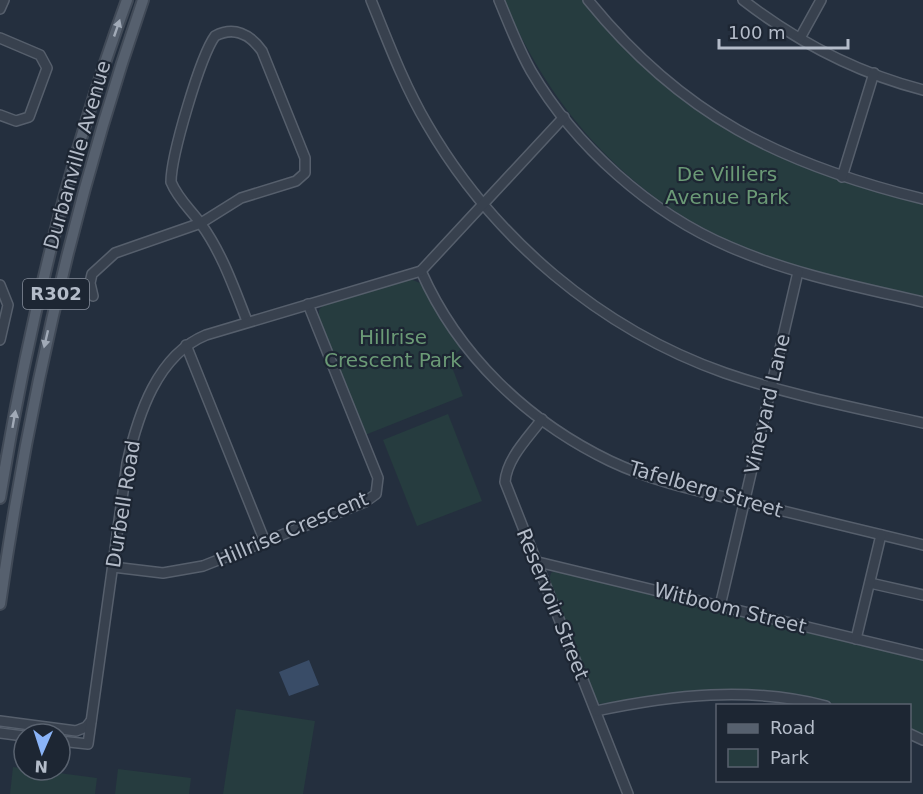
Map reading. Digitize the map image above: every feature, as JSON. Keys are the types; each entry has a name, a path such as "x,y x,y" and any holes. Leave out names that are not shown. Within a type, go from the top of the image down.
{"main road":[{"name":"Durbanville Avenue","path":"0,498 18,398 51,252 89,112 127,0"},
{"name":"Durbanville Avenue","path":"0,604 26,439 58,289 94,153 143,0"}],"street":[{"path":"0,9 4,0"},
{"path":"371,0 407,86 428,125 482,203 556,278 624,326 690,359 772,387 923,423"},
{"path":"499,0 528,66 564,117 616,172 686,225 731,248 798,272 923,302"},
{"path":"588,0 620,38 651,67 711,114 770,148 842,177 923,199"},
{"path":"743,0 800,38 874,73 923,90"},
{"path":"800,38 821,0"},
{"path":"93,296 90,284 92,274 115,253 201,224 242,198 296,181 306,169 305,158 262,51 252,39 236,31 215,36 208,45 196,80 171,177 174,188 201,224 223,262 247,321"},
{"path":"0,38 40,55 47,68 29,117 16,122 0,115"},
{"path":"842,177 874,73"},
{"path":"421,271 564,117"},
{"name":"Durbell Road","path":"72,742 88,744 127,463 137,424 169,361 186,345 247,321 421,271"},
{"name":"Tafelberg Street","path":"421,271 453,332 502,387 542,419 592,451 635,471 744,502 923,545"},
{"name":"Vineyard Lane","path":"720,606 798,272"},
{"path":"0,285 8,305 0,340"},
{"name":"Hillrise Crescent","path":"113,567 154,572 203,566 365,502 378,490 378,478 308,304"},
{"path":"186,345 265,542"},
{"name":"Reservoir Street","path":"542,419 513,458 507,469 505,482 628,794"},
{"path":"856,639 881,535"},
{"name":"Witboom Street","path":"538,562 923,655"},
{"path":"870,583 923,595"},
{"path":"596,711 652,699 703,694 770,696 820,704"},
{"path":"0,721 72,731 83,729 91,721"}],"green space":[{"name":"De Villiers Avenue Park","path":"504,0 582,0 618,40 655,75 694,105 735,132 823,173 923,203 923,297 781,261 717,235 677,212 639,185 575,120 548,83 524,43"},
{"name":"Hillrise Crescent Park","path":"410,279 420,283 461,349 449,359 463,396 365,435 319,320 319,310 325,303"},
{"path":"448,414 482,501 417,526 383,440"},
{"path":"557,570 923,659 923,736 911,730 911,704 837,704 772,692 727,690 668,693 600,704 596,700 549,580 551,573"},
{"path":"236,709 315,721 303,794 223,794"},
{"path":"118,769 191,778 189,794 115,794"},
{"path":"72,775 97,778 95,794 10,794 12,776 12,782 72,782"}],"water":[{"path":"309,660 319,685 289,696 279,672"}]}
